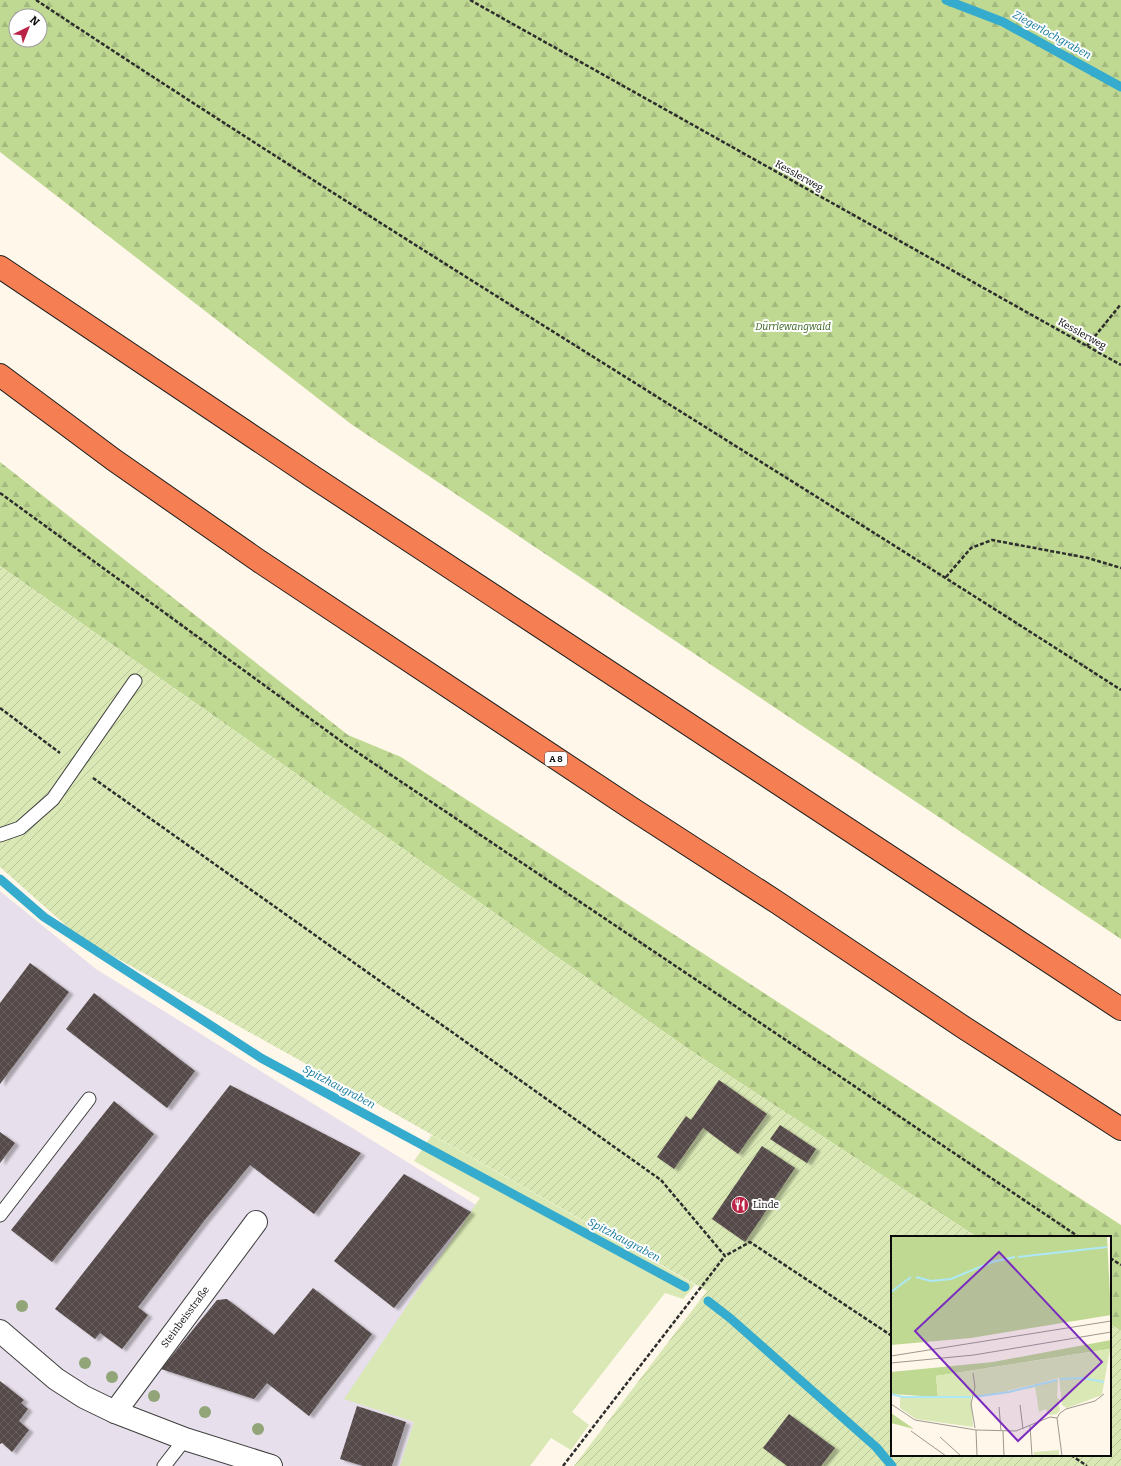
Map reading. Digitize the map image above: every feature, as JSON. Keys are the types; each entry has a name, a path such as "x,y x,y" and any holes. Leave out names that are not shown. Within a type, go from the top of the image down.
{"highway":[{"path":"0,267 313,477 1121,1009"},
{"name":"A 8","path":"0,375 114,460 259,561 618,800 778,903 957,1023 1121,1129"}],"street":[{"name":"Steinbeisstraße","path":"115,1412 256,1222"},
{"path":"0,1331 56,1378 84,1397 115,1412 185,1439 271,1466"}],"lane":[{"path":"0,835 20,828 53,799 135,681"},
{"path":"0,1215 89,1098"},
{"path":"164,1466 185,1439"}],"path":[{"path":"36,0 162,83 770,468 946,577 1121,690"},
{"name":"Kesslerweg","path":"470,0 1121,365"},
{"path":"1087,346 1121,304"},
{"path":"0,493 345,744 1078,1236"},
{"path":"946,577 971,548 992,540 1088,558 1121,568"},
{"path":"0,708 76,766 661,1180 725,1256"},
{"path":"563,1466 725,1256 750,1242 891,1335"},
{"path":"1111,1259 1121,1265"},
{"path":"1072,1456 1087,1466"}],"shaded area":[{"path":"0,891 96,969 581,1270 419,1466 0,1466"}],"green space":[{"name":"Dürrlewangwald","path":"0,0 1121,0 1121,939 351,424 0,152"},
{"path":"0,462 348,735 401,757 1121,1225 1121,1331 1111,1325 1111,1236 975,1236 687,1048 0,566"},
{"path":"0,566 687,1048 975,1236 891,1236 891,1456 1111,1456 1111,1325 1121,1331 1121,1466 574,1466 707,1291 369,1099 79,937 0,867"},
{"path":"432,1135 695,1285 683,1299 665,1293 572,1412 589,1425 571,1450 551,1438 530,1466 400,1466 414,1422 344,1399 480,1198 414,1161"}],"building":[{"path":"30,963 69,992 0,1084 0,1003"},
{"path":"94,993 195,1071 167,1108 66,1029"},
{"path":"719,1080 767,1114 738,1154 703,1128 674,1169 657,1157 686,1116 691,1120"},
{"path":"230,1085 361,1153 314,1214 250,1165 204,1221 138,1307 148,1315 122,1349 100,1333 95,1339 55,1309"},
{"path":"114,1101 154,1134 52,1262 11,1230"},
{"path":"780,1125 816,1149 807,1163 770,1139"},
{"path":"0,1132 15,1143 0,1163"},
{"path":"762,1146 795,1168 745,1242 712,1219"},
{"path":"404,1174 471,1212 394,1308 334,1261"},
{"path":"313,1288 372,1334 309,1416 267,1383 254,1399 161,1369 217,1300 227,1299 274,1335"},
{"path":"0,1381 24,1400 21,1403 28,1409 19,1421 29,1430 12,1452 2,1443 0,1444"},
{"path":"357,1406 406,1422 392,1466 363,1466 340,1459"},
{"path":"789,1414 835,1448 821,1466 787,1466 763,1448"}],"waterway":[{"name":"Ziegerlochgraben","path":"946,0 1003,22 1121,87"},
{"name":"Spitzhaugraben","path":"0,879 44,917 261,1058 685,1287"},
{"name":"Spitzhaugraben","path":"708,1301 730,1318 876,1447 892,1466"}],"place":[{"name":"Linde","path":"740,1205"}]}
